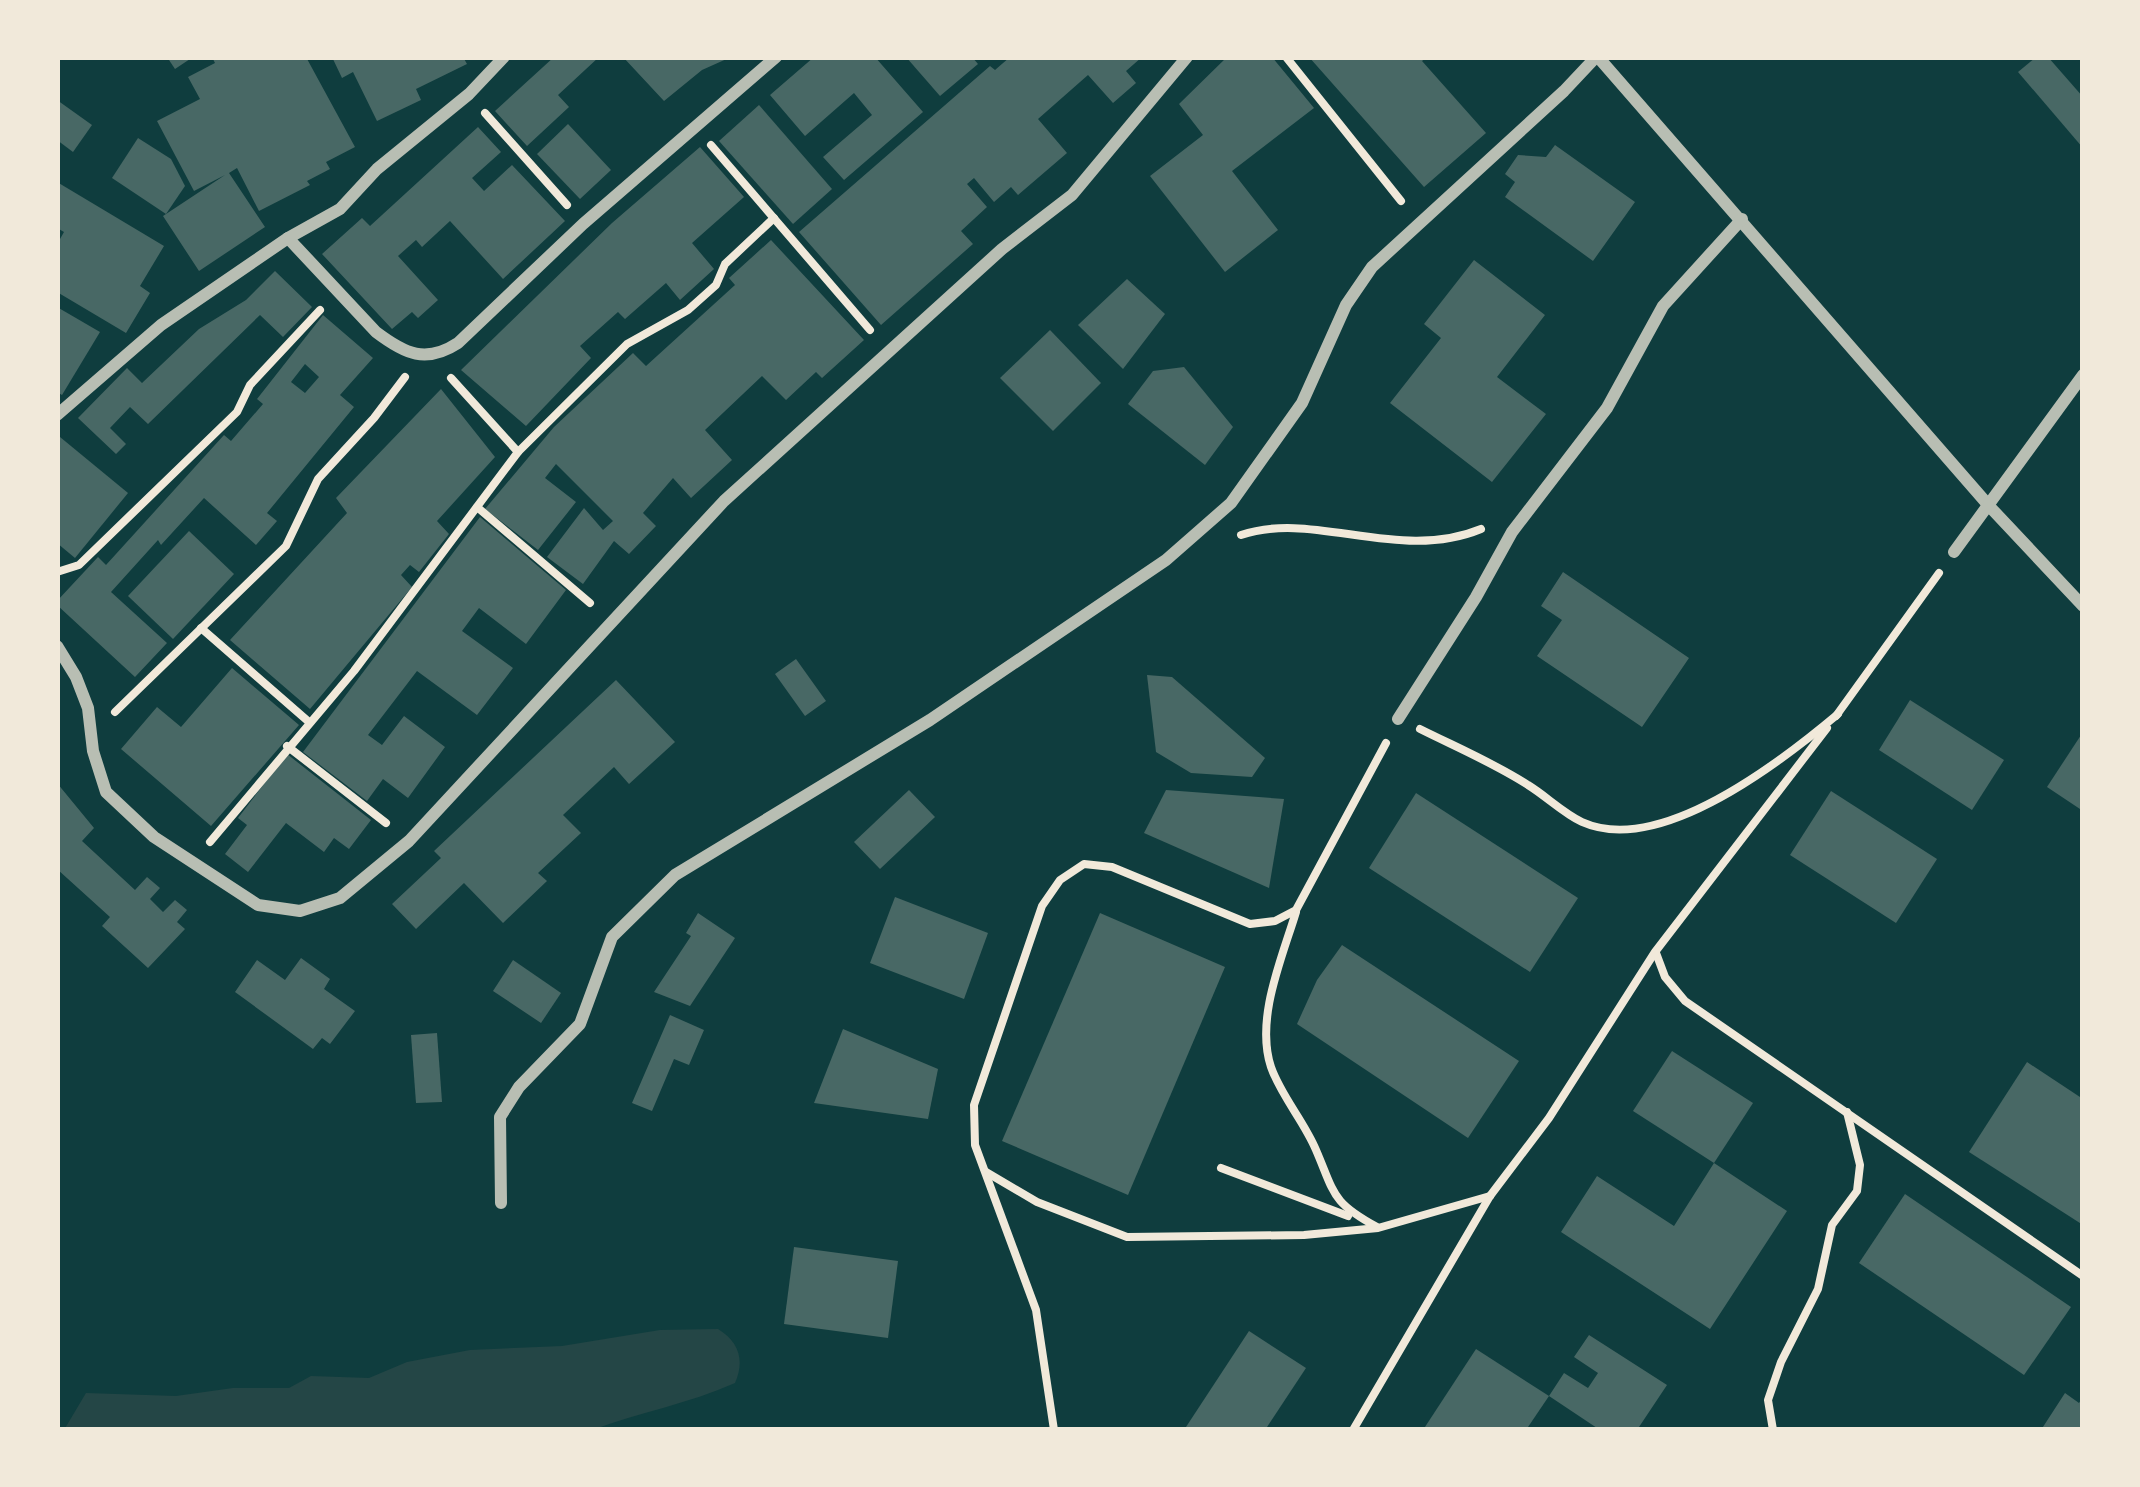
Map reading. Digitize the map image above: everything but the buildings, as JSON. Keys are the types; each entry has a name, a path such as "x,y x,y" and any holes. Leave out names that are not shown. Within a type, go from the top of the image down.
{"street":[{"path":"57,415 161,325 288,238 340,209 377,169 469,94 504,57"},
{"path":"288,238 376,332 417,355 440,355 776,57"},
{"path":"57,646 88,707 98,773 106,792 154,837 258,905 300,911 340,898 409,841 724,501 1002,249 1072,195 1187,57"},
{"path":"501,1203 500,1117 520,1088 580,1024 612,937 675,875 930,720 1166,560 1215,517 1269,454 1302,403 1346,305 1372,267 1597,57 1990,507 2083,606"},
{"path":"1398,719 1512,532 1607,408 1663,307 1742,219"},
{"path":"1954,552 2083,375"}],"path":[{"path":"1286,57 1420,224"},
{"path":"469,94 584,224"},
{"path":"695,126 888,351"},
{"path":"192,864 354,671 518,452 627,344 688,310 716,285 725,264 774,218"},
{"path":"57,572 80,565 237,412 250,385 337,292"},
{"path":"93,734 286,546 318,478 374,418 417,355"},
{"path":"440,355 454,383 518,452"},
{"path":"477,507 611,621"},
{"path":"1229,539 1298,528 1414,542 1467,535 1486,526"},
{"path":"1353,1430 1490,1196 1549,1118 1655,952 1838,714 1954,552"},
{"path":"201,628 309,722"},
{"path":"1378,1228 1348,1211 1329,1188 1316,1149 1270,1066 1266,1026 1296,910 1398,719 1524,782 1582,822 1609,829 1641,828 1710,801 1763,772 1838,714"},
{"path":"287,746 409,841"},
{"path":"1054,1430 1036,1310 975,1145 974,1106 1042,906 1060,880 1084,864 1112,867 1250,924 1275,921 1296,910"},
{"path":"1655,952 1664,977 1684,1001 2083,1276"},
{"path":"1773,1430 1768,1400 1781,1362 1818,1288 1832,1225 1857,1191 1860,1165 1846,1111"},
{"path":"1220,1168 1378,1228"},
{"path":"985,1172 1037,1202 1127,1237 1304,1235 1378,1228 1490,1196"}],"shaded area":[{"path":"718,1329 738,1352 735,1383 592,1430 64,1430 86,1393 176,1396 233,1388 289,1388 311,1376 369,1378 407,1362 470,1350 562,1346 660,1330"}]}
